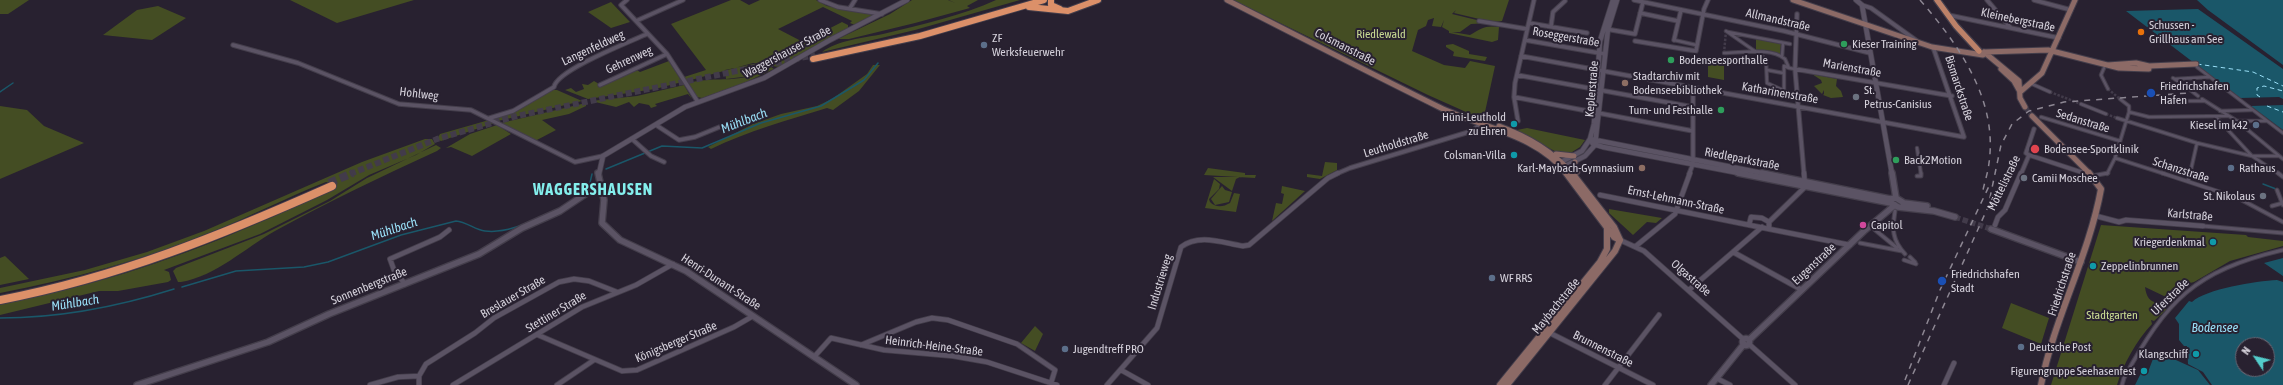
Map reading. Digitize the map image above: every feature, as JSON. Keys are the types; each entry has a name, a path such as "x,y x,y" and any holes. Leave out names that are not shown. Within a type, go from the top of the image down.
{"highway":[{"path":"1029,0 929,30 814,57 898,41 1003,13 1044,0"},
{"path":"1051,0 1050,3 1054,7 1064,9 1091,0"},
{"path":"1003,13 1031,7 1068,12 1098,0"},
{"path":"0,296 93,275 166,252 330,184 238,229 164,258 71,285 0,300"}],"main road":[{"name":"Colsmanstraße","path":"1227,0 1454,113 1471,120 1484,123 1530,144 1564,165"},
{"path":"1792,0 1932,47 1980,51 2054,50 2106,67 2127,70 2149,69 2149,66 2196,65"},
{"path":"1937,0 1948,15 1980,51 2008,75 2019,81 2030,83"},
{"path":"2020,92 2042,73 2054,50 2075,0"},
{"path":"1919,42 1980,51 2019,81 2020,98 2025,107"},
{"path":"2008,75 2020,92"},
{"name":"Colsmanstraße","path":"1454,113 1522,134 1554,153 1564,165 1607,228 1609,243"},
{"path":"2032,116 2092,176"},
{"path":"1554,153 1575,159 1574,167 1577,173 1576,176"},
{"path":"1564,165 1576,176 1613,225 1620,240"},
{"name":"Friedrichstraße","path":"2040,385 2046,360 2096,216 2101,189 2092,176"},
{"path":"1607,228 1614,237 1620,240"},
{"name":"Maybachstraße","path":"1500,385 1508,381 1582,289 1615,251 1620,240"},
{"name":"Maybachstraße","path":"1582,289 1604,256 1609,243"}],"street":[{"path":"627,0 620,5 667,54 698,102"},
{"path":"636,21 683,0"},
{"path":"820,0 838,7 883,15"},
{"path":"850,8 855,0"},
{"name":"Waggershauser Straße","path":"603,156 698,102 764,78 830,40 883,15 907,0"},
{"path":"1518,121 1514,97 1517,74 1534,0"},
{"path":"1552,26 1553,12 1565,0"},
{"name":"Keplerstraße","path":"1590,140 1594,112 1603,71 1602,54 1605,29 1613,0"},
{"name":"Keplerstraße","path":"1605,29 1617,0"},
{"name":"Allmandstraße","path":"1634,0 1796,34 1870,53"},
{"path":"1656,5 1658,0"},
{"path":"1635,41 1696,51 1703,15 1708,0"},
{"path":"1856,0 1862,5 1871,8 1919,42"},
{"path":"1987,0 2010,28"},
{"path":"2034,0 2071,10"},
{"path":"1605,29 1634,34 1643,2"},
{"path":"1862,5 1876,82 1893,203 1891,234 1893,240 1904,252"},
{"path":"1682,10 1674,40 1696,45"},
{"path":"1640,13 1678,21"},
{"path":"1797,14 1795,69 1805,184 1769,222 1769,229 1850,245"},
{"name":"Kleinebergstraße","path":"1948,15 2059,38"},
{"path":"1479,20 1528,29"},
{"path":"1529,23 1587,33"},
{"path":"1899,27 1902,32 1900,35"},
{"path":"1789,93 1767,83 1766,59 1761,54 1726,31 1790,44"},
{"name":"Langenfeldweg","path":"490,118 513,111 554,87 560,75 567,71 647,34"},
{"name":"Roseggerstraße","path":"1524,40 1602,54"},
{"path":"1782,57 1783,43"},
{"name":"Hohlweg","path":"233,45 298,63 399,104 466,109 490,118 510,130 575,162 603,156"},
{"name":"Bismarckstraße","path":"1932,47 1935,49 1952,95 1964,137"},
{"path":"1724,53 1761,54 1782,57 1786,60 1789,68"},
{"name":"Gehrenweg","path":"600,85 667,54"},
{"name":"Keplerstraße","path":"1596,143 1600,113 1597,70 1602,54"},
{"name":"Katharinenstraße","path":"1521,56 1964,137"},
{"path":"2196,65 2283,133"},
{"path":"1784,90 1784,66 1795,69"},
{"path":"2106,67 2101,75 2108,89"},
{"name":"Marienstraße","path":"1795,69 1952,95"},
{"path":"1766,70 1783,74"},
{"path":"1517,74 1693,107"},
{"path":"2179,82 2174,78 2210,77"},
{"path":"2030,83 2050,92"},
{"path":"2185,86 2198,96"},
{"path":"1636,246 1675,214 1693,162 1693,88"},
{"path":"1514,97 1693,131"},
{"path":"2029,155 2092,176 2108,175 2115,158 2129,112 2128,105 2120,99"},
{"path":"2186,101 2203,100 2218,111 2237,121 2283,159"},
{"path":"2080,104 2106,114"},
{"path":"2128,105 2133,104"},
{"path":"2218,111 2252,110"},
{"path":"2129,112 2149,117 2229,116"},
{"path":"2183,113 2188,117"},
{"name":"Sedanstraße","path":"2041,117 2120,141"},
{"path":"2194,117 2198,121"},
{"path":"2216,117 2252,156 2281,173 2283,177"},
{"path":"2117,118 2197,143 2252,156 2279,156"},
{"path":"1471,120 1474,130"},
{"path":"2237,121 2267,121"},
{"name":"Leutholdstraße","path":"1314,189 1339,172 1474,130 1484,123"},
{"path":"656,125 679,140 695,137 722,126"},
{"name":"Möttelistraße","path":"1993,227 1998,217 2005,210 2029,155 2026,153 2034,129"},
{"path":"632,139 646,152 664,162"},
{"path":"1564,165 1589,153 1596,143 1590,140 1575,159"},
{"name":"Riedleparkstraße","path":"1596,143 1904,204 1956,216"},
{"path":"2188,181 2197,143"},
{"path":"1917,148 1921,176 1917,176"},
{"path":"600,188 598,171 603,156"},
{"name":"Schanzstraße","path":"2115,158 2238,198 2283,222"},
{"name":"Henri-Dunant-Straße","path":"600,188 604,200 602,224 608,233 631,248 673,264 856,385"},
{"name":"Sonnenbergstraße","path":"137,385 268,342 324,317 488,250 522,228 560,211 587,193 600,188"},
{"name":"Industrieweg","path":"1107,385 1157,328 1181,247 1186,242 1200,240 1243,246 1249,245 1314,189"},
{"path":"2272,206 2283,204 2277,190 2283,193"},
{"name":"Ernst-Lehmann-Straße","path":"1600,195 1676,210 1683,213 1769,229"},
{"name":"Eugenstraße","path":"1710,385 1747,342 1893,203"},
{"name":"Karlstraße","path":"2096,216 2119,222 2131,221 2283,233"},
{"path":"1749,225 1751,217 1762,218 1769,222"},
{"path":"1689,290 1762,227"},
{"path":"1993,227 2081,262"},
{"path":"1874,229 1904,252"},
{"path":"405,284 394,270 390,259 440,237 449,230"},
{"name":"Olgastraße","path":"1620,240 1636,246 1644,251 1796,385"},
{"path":"1860,244 1904,252"},
{"name":"Uferstraße","path":"2122,385 2124,378 2155,324 2189,290 2233,263 2283,250"},
{"path":"1733,252 1802,290"},
{"path":"1904,260 1917,264 1910,257"},
{"name":"Stettiner Straße","path":"453,385 582,307 651,277 673,264"},
{"name":"Breslauer Straße","path":"419,376 426,364 475,333 494,318 559,282 580,279 594,282 617,292"},
{"path":"1605,385 1617,367 1659,315"},
{"name":"Königsberger Straße","path":"538,335 622,371 637,370 734,327 753,316"},
{"path":"860,345 916,322 932,318 948,320 1003,338 1030,352 1055,370 1051,383"},
{"name":"Brunnenstraße","path":"1547,332 1653,385"},
{"name":"Heinrich-Heine-Straße","path":"814,357 831,338 860,345 912,354 966,358 1017,370 1057,385"},
{"path":"557,385 594,360"},
{"path":"1951,385 1945,384 1954,363"},
{"path":"1121,370 1148,385"},
{"path":"370,385 398,377 419,376 419,385"},
{"path":"1716,378 1730,385"}],"green space":[{"path":"0,0 29,0 8,14 0,14"},
{"path":"290,0 414,0 337,23"},
{"path":"731,0 740,0 749,5 760,0 816,0 827,6 876,14 855,25 850,23 852,21 823,7 778,29 803,42 842,22 848,25 848,29 779,67 753,63 687,81 684,77 706,70 671,24"},
{"path":"912,0 948,0 955,3 949,0 978,0 967,6 970,8 849,39 838,39 890,14"},
{"path":"996,0 1020,0 915,30 822,52 843,42 912,27 970,10"},
{"name":"Riedlewald","path":"1233,0 1509,0 1502,21 1492,22 1454,13 1456,10 1452,14 1489,23 1471,24 1460,32 1452,32 1470,35 1491,26 1499,27 1498,40 1492,42 1449,33 1449,31 1442,27 1444,20 1441,27 1432,26 1434,18 1428,20 1426,26 1418,30 1412,51 1444,65 1465,68 1470,61 1495,66 1485,112 1475,116 1428,95"},
{"path":"611,2 630,22 611,28 588,12"},
{"path":"158,6 186,18 152,40 103,35 137,10"},
{"path":"1756,39 1781,44 1780,55 1756,50"},
{"path":"1453,44 1469,51 1469,54 1487,57 1485,61 1453,56 1454,52 1446,47 1446,45"},
{"path":"669,61 682,82 655,89 588,99 565,90 571,88 576,92 584,89 582,84 588,85 594,81 599,84 598,86 635,69 640,72"},
{"path":"1708,63 1724,66 1724,80 1708,77"},
{"path":"753,64 770,66 750,76 726,79 725,70"},
{"path":"873,65 880,65 859,91 833,110 827,108 754,131 711,149 708,147 753,124 781,114 817,106 832,99 867,74"},
{"path":"771,67 774,69 742,84 702,98 697,97 688,83 739,78 760,73"},
{"path":"1812,74 1837,79 1836,86 1841,91 1843,97 1831,98 1823,95 1824,90 1822,94 1814,86 1822,83 1821,80"},
{"path":"684,85 692,99 688,94 655,104 657,106 651,108 649,105 639,103 634,107 629,102 616,107 591,101 637,96"},
{"path":"551,90 557,90 582,101 498,121 496,119"},
{"path":"586,103 586,106 569,114 542,120 556,130 535,141 501,123"},
{"path":"0,106 27,110 44,126 84,143 0,179"},
{"path":"489,120 494,123 441,141 437,139 440,134"},
{"path":"497,125 511,134 472,156 451,147 446,148 470,134"},
{"path":"1527,128 1585,140 1580,147 1569,154 1558,153 1517,130"},
{"path":"425,139 432,139 435,144 416,155 369,175 327,200 260,234 164,270 169,272 171,280 168,282 118,291 99,291 0,315 0,304 32,298 127,273 219,240 291,209 330,183 326,182 211,232 133,260 27,288 0,293 0,288 85,270 147,252 204,231 362,162"},
{"path":"436,145 441,148 295,220 275,231 218,268 194,279 178,282 173,271 176,268 264,234 330,201 367,178"},
{"path":"1325,162 1337,163 1337,170 1320,179 1307,177 1307,174 1322,176"},
{"path":"1208,168 1245,173 1245,175 1256,175 1255,178 1204,175"},
{"path":"1213,177 1240,177 1236,179 1232,191"},
{"path":"1214,179 1220,184 1219,189 1209,199 1210,202 1217,206 1225,205 1230,203 1234,193 1240,194 1236,212 1205,208"},
{"path":"1222,186 1225,190 1232,192 1229,202 1215,205 1211,199"},
{"path":"1282,186 1305,191 1272,221 1276,203 1282,204 1284,194 1281,193"},
{"path":"1609,209 1662,218 1656,223 1647,222 1633,235 1609,213"},
{"name":"Stadtgarten","path":"2101,225 2246,235 2248,237 2283,241 2283,246 2230,261 2194,282 2179,286 2166,297 2145,287 2146,293 2150,300 2167,309 2154,321 2151,320 2152,324 2141,337 2131,353 2117,385 2051,385"},
{"path":"5,256 29,279 0,285 0,258"},
{"path":"2011,303 2049,318 2041,344 2002,328"},
{"path":"1035,326 1043,334 1035,351 1021,343"}],"water":[{"path":"2197,0 2283,0 2283,65 2208,10"},
{"path":"2198,9 2283,69 2283,99 2279,97 2240,98 2126,11"},
{"path":"2283,105 2283,130 2251,106"},
{"path":"2283,258 2283,276 2264,263"},
{"name":"Bodensee","path":"2277,280 2283,282 2283,385 2212,385 2203,372 2188,364 2187,346 2184,346 2179,340 2179,324 2175,318 2189,301 2192,302 2208,293 2245,284"},
{"name":"Bodensee","path":"2156,351 2198,370 2210,385 2135,385 2141,373 2148,372"}],"waterway":[{"name":"Mühlbach","path":"606,169 662,146 702,148 761,123 821,106 864,80 878,63"},
{"name":"Mühlbach","path":"0,92 13,83"},
{"name":"Mühlbach","path":"577,196 589,187 592,174"},
{"path":"2263,184 2276,189"},
{"name":"Mühlbach","path":"182,287 236,271 304,267 328,262 401,235 456,221 481,230 494,231 521,226 554,211"},
{"name":"Mühlbach","path":"0,318 66,314 110,306 174,289"}],"ferry route":[{"path":"2197,64 2253,72 2283,86"},
{"path":"2260,97 2257,95 2257,88 2264,86 2283,91"},
{"path":"2267,106 2283,112"}],"tunnel":[{"path":"1724,53 1726,31"},
{"path":"350,174 437,139 517,116 815,55"},
{"path":"2108,89 2120,99"},
{"path":"2050,92 2081,104"},
{"path":"2025,107 2032,116"},
{"path":"2106,114 2117,118"},
{"path":"329,183 353,173"},
{"path":"1955,217 1991,229"}],"railway":[{"path":"1920,0 1935,17 1961,55 1972,75 1988,117 1990,140 1989,166 1983,190"},
{"path":"1908,385 1988,207 2001,145 2012,124 2029,111 2064,102 2188,93"},
{"path":"1905,380 1940,290 1990,184"}],"place":[{"name":"Schussen - Grillhaus am See","path":"2141,32"},
{"name":"Kieser Training","path":"1844,44"},
{"name":"ZF Werksfeuerwehr","path":"984,45"},
{"name":"Bodenseesporthalle","path":"1671,60"},
{"name":"Stadtarchiv mit Bodenseebibliothek","path":"1625,83"},
{"name":"Friedrichshafen Hafen","path":"2151,93"},
{"name":"St. Petrus-Canisius","path":"1856,97"},
{"name":"Turn- und Festhalle","path":"1721,110"},
{"name":"Hüni-Leuthold zu Ehren","path":"1514,124"},
{"name":"Kiesel im k42","path":"2256,125"},
{"name":"Bodensee-Sportklinik","path":"2035,149"},
{"name":"Colsman-Villa","path":"1514,155"},
{"name":"Back2Motion","path":"1896,160"},
{"name":"Karl-Maybach-Gymnasium","path":"1642,168"},
{"name":"Rathaus","path":"2231,168"},
{"name":"Camii Moschee","path":"2024,178"},
{"name":"St. Nikolaus","path":"2263,196"},
{"name":"Capitol","path":"1863,225"},
{"name":"Kriegerdenkmal","path":"2213,242"},
{"name":"Zeppelinbrunnen","path":"2093,266"},
{"name":"WF RRS","path":"1492,278"},
{"name":"Friedrichshafen Stadt","path":"1942,281"},
{"name":"Deutsche Post","path":"2021,347"},
{"name":"Jugendtreff PRO","path":"1065,349"},
{"name":"Klangschiff","path":"2196,354"},
{"name":"Figurengruppe Seehasenfest","path":"2144,371"}],"district":[{"name":"WAGGERSHAUSEN","path":"593,190"}]}
